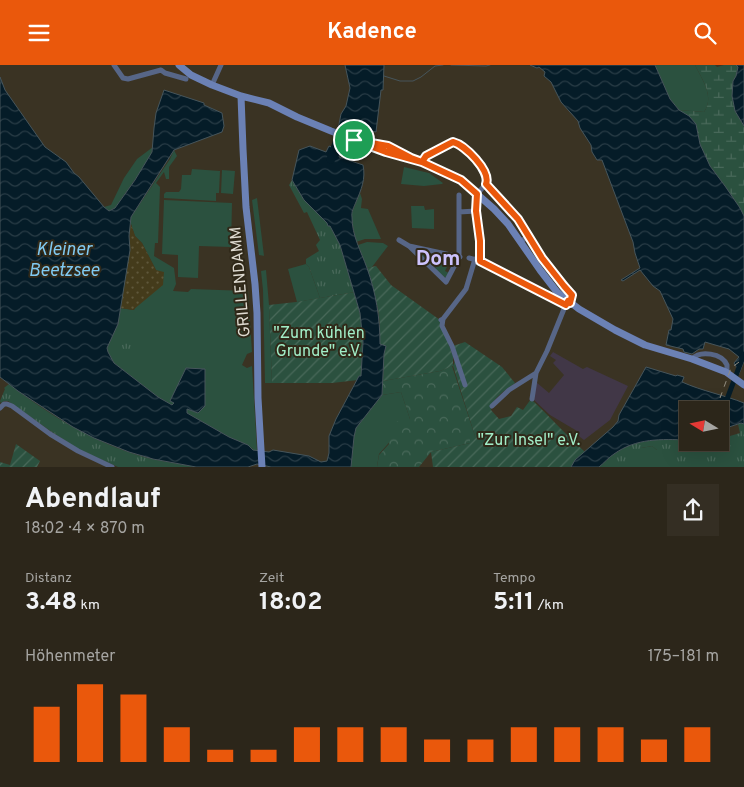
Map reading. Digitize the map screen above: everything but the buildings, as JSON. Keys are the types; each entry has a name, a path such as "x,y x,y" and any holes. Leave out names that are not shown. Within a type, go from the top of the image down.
{"street":[{"path":"114,65 124,78 128,79 161,68 166,73 186,79"},
{"path":"179,65 192,75 212,85 241,96 269,103 331,131 386,152 422,162 461,180 508,224 552,287 568,303"},
{"path":"212,85 221,65"},
{"name":"GRILLENDAMM","path":"241,96 246,207 257,313 262,467"},
{"path":"422,162 426,156 453,142 458,143 469,152 488,178 486,184 477,194 476,211 480,241 466,289 442,320 442,326 452,346 465,385"},
{"path":"486,184 518,219 542,258 572,295 536,373 532,399"},
{"path":"399,240 409,246 446,282 460,257 459,195"},
{"path":"459,212 476,211"},
{"path":"521,241 528,237"},
{"path":"409,246 460,257"},
{"path":"475,259 568,303 645,345 720,369 742,383"},
{"path":"692,359 694,356 708,353 716,356 724,360 729,374"},
{"path":"492,406 503,395 536,373"},
{"path":"0,409 4,404 12,406 50,434 90,457 112,467"}],"shaded area":[{"path":"553,352 583,369 587,367 628,386 610,420 584,440 577,431 550,415 534,400 536,382 549,393 564,375 553,363 556,360 550,356"}],"green space":[{"path":"655,65 695,65 708,94 707,106 704,112 679,110 670,99"},
{"path":"695,65 715,65 717,67 736,65 738,67 733,81 735,111 744,126 744,216 710,166 700,144 696,124 679,110 704,112 707,106 708,94"},
{"path":"153,147 150,158 115,208 109,211 104,207 111,205 124,178 137,159"},
{"path":"174,150 177,156 169,167 169,179 166,179 164,172 156,183 160,187 158,243 155,243 154,256 174,268 176,284 173,291 188,292 191,289 248,291 252,352 247,354 242,365 247,368 252,366 257,450 229,437 187,413 187,409 170,401 174,403 172,405 158,397 114,363 108,352 107,348 118,324 120,308 134,310 156,270 142,243 135,236 130,221"},
{"path":"404,167 429,173 443,183 424,186 401,184"},
{"path":"192,169 220,171 219,193 216,193 216,201 164,198 166,192 179,192 182,175 191,175"},
{"path":"222,170 235,171 233,194 221,193"},
{"path":"292,180 304,200 330,225 340,245 355,292 320,298 309,267 306,264 306,259 319,251 316,245 320,240 307,212 304,213 289,185"},
{"path":"360,193 362,199 361,208 368,209 381,239 365,239 356,242 351,215"},
{"path":"257,198 264,256 259,255 252,200"},
{"path":"164,200 232,203 231,247 199,246 198,278 178,277 178,255 162,254"},
{"path":"411,206 424,206 425,210 434,209 434,229 412,228"},
{"path":"367,242 383,243 388,246 372,267 367,268 358,245"},
{"path":"417,252 453,259 454,262 450,261 445,271 449,273 446,278"},
{"path":"306,264 309,267 320,298 297,302 288,269"},
{"path":"376,266 391,285 440,320 453,356 453,366 440,371 383,381 386,347 380,344 378,309 367,268"},
{"path":"266,270 272,383 265,383 261,271"},
{"name":"\"Zum kühlen Grunde\" e.V.","path":"355,292 362,323 363,342 361,376 359,376 358,380 332,383 272,383 269,305"},
{"path":"127,333 132,334 138,340 138,350 132,356 127,357 122,356 116,350 115,345 116,340 122,334"},
{"name":"\"Zur Insel\" e.V.","path":"465,342 502,367 515,383 493,402 491,410 499,419 511,416 517,407 523,410 531,399 585,452 575,460 571,467 433,467 431,452 470,443 470,439 475,436 453,366 457,356 453,346"},
{"path":"452,366 475,436 470,443 431,452 419,467 377,467 379,455 389,444 386,423 410,419 401,392 382,395 383,381 440,371"},
{"path":"9,384 51,414 96,439 145,457 196,467 118,467 78,449 8,401 1,403 4,388"},
{"path":"401,392 410,419 379,454 377,467 351,467 356,428 382,395"},
{"path":"738,424 744,424 744,467 667,467 667,458 657,458 657,450 652,446 641,448 641,455 631,456 631,465 644,465 644,467 599,467 612,455 640,442 679,440 679,451 729,451 729,436 740,433"},
{"path":"16,444 40,461 37,467 0,467 0,462 10,465"},
{"path":"652,446 667,458 667,467 631,465 630,455 641,455 641,448"}],"sand":[{"path":"130,221 135,236 142,243 156,270 164,272 163,285 133,310 120,308 130,250"}],"water":[{"path":"345,65 384,65 383,90 381,90 376,132 366,130 367,127 359,125 356,135 351,121 348,122 344,131 338,129 350,88"},
{"path":"530,65 655,65 670,99 679,110 689,116 696,124 700,144 710,166 744,216 744,361 739,374 735,372 737,370 734,363 739,357 729,349 705,342 703,349 699,349 692,354 684,352 683,349 666,345 673,319 660,291 653,286 640,270 623,281 621,280 640,268 633,242 602,160 597,160 578,121 561,102 551,82 544,76 545,72 539,67"},
{"path":"736,65 744,65 744,126 735,111 732,96 733,81 738,67"},
{"name":"Kleiner Beetzsee","path":"0,77 5,90 45,147 66,162 109,211 115,208 152,152 156,113 164,90 204,103 204,105 222,113 224,126 222,132 174,150 131,217 130,250 118,324 107,348 114,363 158,397 172,405 174,403 170,401 186,368 205,369 205,406 198,413 187,409 187,413 229,437 248,445 253,450 269,452 273,450 309,456 321,462 327,461 329,436 336,419 359,376 361,376 363,342 360,313 340,245 330,226 304,200 292,180 299,150 310,146 326,152 329,146 341,150 339,157 363,165 363,180 352,211 352,224 375,296 380,344 386,346 382,395 356,428 351,467 271,467 257,464 248,467 196,467 153,459 94,438 73,427 0,377"},
{"path":"646,367 684,377 682,382 744,403 744,424 741,423 729,427 729,401 679,401 679,440 640,442 612,455 599,467 571,467 575,460 613,427 618,421 619,415"}],"waterway":[{"path":"384,76 400,81 413,81 435,66 443,65"},
{"path":"451,65 490,65"},
{"path":"331,159 343,127"},
{"path":"726,401 744,354"}],"railway":[{"path":"720,398 731,368 739,362"}],"district":[{"name":"Dom","path":"438,258"}],"route":[{"path":"354,140 386,152 422,162 461,180 477,194 476,211 480,241 480,261 566,305 568,301 570,303 572,295 542,258 518,219 486,184 488,178 482,168 461,145 453,142 426,156 422,162 388,146 354,140"}]}
